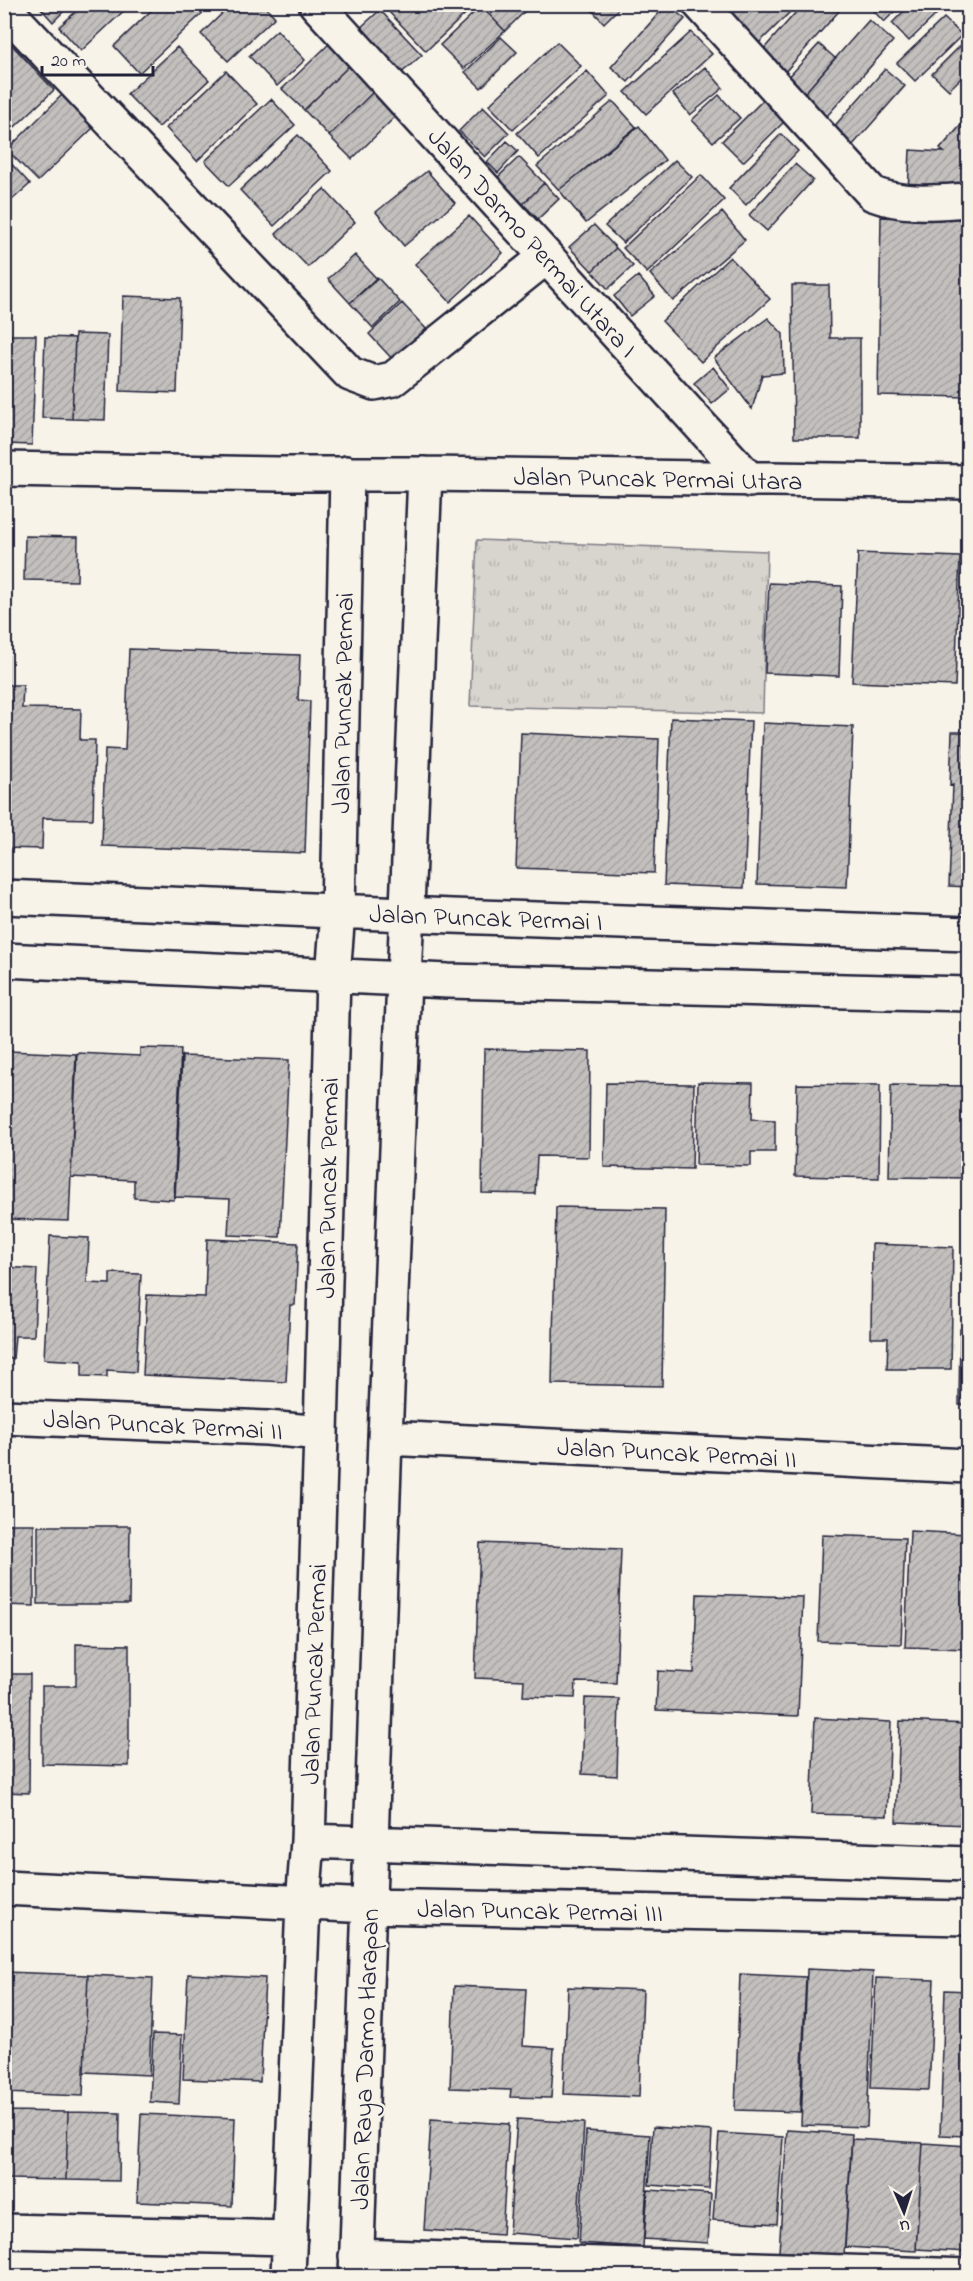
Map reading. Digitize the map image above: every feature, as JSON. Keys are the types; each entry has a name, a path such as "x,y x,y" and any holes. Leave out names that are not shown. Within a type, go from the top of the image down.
{"street":[{"name":"Jalan Darmo Permai Utara I","path":"316,4 750,480"},
{"path":"700,4 873,194 889,200 919,203 969,200"},
{"path":"4,8 350,374 374,383 393,379 546,257"},
{"name":"Jalan Puncak Permai Utara","path":"4,469 969,482"},
{"name":"Jalan Puncak Permai","path":"289,1903 308,1840 333,976 338,912 347,473"},
{"path":"372,1842 385,1437 425,474"},
{"name":"Jalan Puncak Permai I","path":"4,897 338,912 969,934"},
{"path":"4,960 404,979 969,994"},
{"name":"Jalan Puncak Permai II","path":"4,1417 321,1433"},
{"name":"Jalan Puncak Permai II","path":"385,1437 467,1443 969,1466"},
{"path":"308,1840 969,1864"},
{"name":"Jalan Raya Darmo Harapan","path":"356,2266 372,1842"},
{"name":"Jalan Puncak Permai III","path":"4,1888 370,1906 969,1918"},
{"path":"288,2277 290,2238 289,1903"},
{"path":"4,2231 290,2238"},
{"path":"356,2266 954,2276"}],"green space":[{"path":"477,540 767,551 763,713 470,706"}],"building":[{"path":"37,4 71,4 53,22"},
{"path":"84,4 131,4 81,51 59,27"},
{"path":"158,4 212,4 139,73 114,46"},
{"path":"232,4 263,4 275,17 228,61 201,34"},
{"path":"397,4 476,4 426,51 389,12"},
{"path":"483,4 532,4 505,31 481,6"},
{"path":"586,4 623,4 604,23"},
{"path":"667,4 685,19 628,82 611,67"},
{"path":"737,4 798,4 756,46 726,15"},
{"path":"803,4 831,4 839,11 785,72 762,51"},
{"path":"867,4 902,4 884,22"},
{"path":"911,4 936,4 941,10 909,41 892,23"},
{"path":"481,6 505,31 464,69 440,45"},
{"path":"380,10 422,55 391,82 349,38"},
{"path":"944,18 962,35 915,81 897,63"},
{"path":"869,20 893,41 827,116 803,95"},
{"path":"277,30 305,60 277,86 249,56"},
{"path":"691,32 712,54 646,114 625,92"},
{"path":"501,37 517,52 481,88 465,72"},
{"path":"557,42 581,66 513,130 489,105"},
{"path":"964,42 968,46 968,71 949,90 932,74"},
{"path":"11,44 54,90 4,137 4,51"},
{"path":"329,44 350,65 304,110 282,89"},
{"path":"819,44 835,58 803,95 786,80"},
{"path":"177,47 209,80 159,127 127,94"},
{"path":"350,65 376,89 329,136 304,110"},
{"path":"705,67 723,88 690,115 673,94"},
{"path":"885,69 905,86 851,147 831,130"},
{"path":"226,71 257,104 197,161 166,128"},
{"path":"587,71 609,96 539,158 517,133"},
{"path":"376,89 399,113 352,159 329,136"},
{"path":"63,94 95,126 38,181 7,150"},
{"path":"719,95 740,118 713,142 692,120"},
{"path":"767,96 789,117 743,162 722,141"},
{"path":"271,99 295,125 229,186 205,161"},
{"path":"613,101 636,127 559,190 537,166"},
{"path":"483,107 509,133 485,157 459,131"},
{"path":"968,117 968,195 908,193 910,150 944,152 940,149"},
{"path":"639,126 665,160 586,223 559,190"},
{"path":"781,134 798,151 746,205 729,188"},
{"path":"298,135 332,171 274,226 240,190"},
{"path":"507,141 518,151 498,173 487,162"},
{"path":"4,156 30,184 5,206 4,205"},
{"path":"519,157 544,183 523,204 497,178"},
{"path":"675,160 692,177 623,243 605,226"},
{"path":"795,164 813,180 767,231 749,215"},
{"path":"427,171 455,203 404,246 376,212"},
{"path":"701,175 724,200 647,273 623,248"},
{"path":"544,183 559,199 538,219 523,204"},
{"path":"324,189 355,222 308,267 276,234"},
{"path":"722,212 745,240 673,301 650,274"},
{"path":"469,216 503,253 450,302 415,264"},
{"path":"881,217 968,219 968,397 878,395"},
{"path":"594,225 616,248 592,271 569,247"},
{"path":"616,248 633,266 608,289 592,271"},
{"path":"355,255 377,279 350,303 328,279"},
{"path":"730,257 770,299 701,362 662,321"},
{"path":"638,276 655,296 630,316 614,296"},
{"path":"377,277 400,302 373,328 350,303"},
{"path":"792,285 829,285 830,338 860,338 860,438 794,438"},
{"path":"123,296 180,298 177,393 120,391"},
{"path":"402,303 429,332 396,363 369,334"},
{"path":"768,318 783,334 784,373 762,375 752,409 714,358"},
{"path":"75,334 108,335 105,420 72,419"},
{"path":"10,335 36,335 32,445 6,444"},
{"path":"45,337 75,338 72,419 42,418"},
{"path":"713,367 730,389 712,404 694,383"},
{"path":"25,536 78,537 77,581 24,580"},
{"path":"858,553 960,557 955,686 852,682"},
{"path":"769,583 842,586 839,676 765,673"},
{"path":"4,648 8,648 8,685 23,685 22,708 81,709 80,740 95,740 93,819 43,818 42,849 4,848"},
{"path":"129,649 300,655 298,700 310,701 305,853 102,846 105,749 125,750"},
{"path":"671,718 751,721 744,888 664,885"},
{"path":"763,723 853,727 847,887 757,884"},
{"path":"952,732 968,732 968,887 949,886 953,785 950,786"},
{"path":"521,733 659,739 654,873 516,868"},
{"path":"140,1048 181,1049 174,1200 134,1198 134,1180 71,1177 77,1053 140,1056"},
{"path":"484,1049 590,1051 589,1157 537,1156 535,1194 482,1193"},
{"path":"8,1051 76,1054 69,1221 4,1219 4,1054 7,1055"},
{"path":"182,1056 289,1060 280,1237 228,1235 230,1199 175,1197"},
{"path":"698,1082 753,1083 752,1119 775,1120 775,1152 751,1152 751,1166 696,1165"},
{"path":"606,1083 694,1084 692,1169 604,1167"},
{"path":"797,1084 880,1085 879,1178 795,1176"},
{"path":"891,1085 968,1086 968,1178 889,1177"},
{"path":"556,1207 665,1209 662,1386 552,1384"},
{"path":"50,1236 89,1238 87,1283 110,1284 110,1273 141,1274 136,1372 107,1370 107,1377 82,1376 82,1361 44,1359"},
{"path":"207,1239 298,1243 295,1305 290,1305 286,1382 143,1375 147,1295 205,1297"},
{"path":"872,1244 953,1247 951,1369 887,1369 888,1338 871,1338"},
{"path":"4,1267 37,1269 34,1336 15,1336 13,1359 4,1358"},
{"path":"960,1329 968,1330 968,1405 959,1405"},
{"path":"4,1524 34,1524 34,1606 4,1605"},
{"path":"38,1526 130,1526 129,1604 38,1604"},
{"path":"910,1531 968,1534 968,1649 905,1647"},
{"path":"822,1535 905,1538 901,1644 818,1641"},
{"path":"480,1543 621,1549 616,1683 576,1682 575,1698 523,1696 524,1680 475,1678"},
{"path":"697,1594 803,1597 798,1716 656,1710 658,1671 694,1673"},
{"path":"76,1644 129,1645 129,1766 42,1764 42,1686 76,1686"},
{"path":"4,1674 30,1674 29,1793 4,1792"},
{"path":"585,1698 619,1699 617,1776 582,1774"},
{"path":"815,1718 891,1722 887,1816 811,1814"},
{"path":"900,1721 968,1724 968,1825 896,1822"},
{"path":"807,1969 873,1972 867,2127 801,2125"},
{"path":"4,1972 88,1975 83,2096 4,2093"},
{"path":"188,1974 265,1978 260,2082 183,2079"},
{"path":"740,1974 806,1977 800,2112 735,2110"},
{"path":"88,1975 153,1978 149,2075 84,2072"},
{"path":"876,1978 934,1980 929,2090 871,2088"},
{"path":"454,1986 526,1989 523,2046 554,2048 551,2098 510,2097 511,2090 450,2088"},
{"path":"568,1987 643,1990 639,2097 563,2094"},
{"path":"945,1990 968,1991 968,2136 940,2135"},
{"path":"153,2034 182,2035 179,2104 150,2102"},
{"path":"4,2111 8,2111 6,2179 4,2179"},
{"path":"8,2111 68,2112 66,2180 6,2179"},
{"path":"68,2112 120,2113 119,2181 66,2180"},
{"path":"141,2114 235,2118 232,2206 137,2202"},
{"path":"431,2119 509,2124 502,2235 424,2230"},
{"path":"517,2119 584,2123 577,2238 509,2233"},
{"path":"653,2127 712,2131 709,2189 649,2185"},
{"path":"787,2130 852,2134 844,2256 779,2252"},
{"path":"586,2131 650,2135 643,2247 579,2243"},
{"path":"719,2133 783,2137 777,2224 713,2220"},
{"path":"852,2139 923,2143 916,2251 845,2247"},
{"path":"923,2143 968,2146 968,2252 916,2249"},
{"path":"648,2190 711,2194 708,2243 644,2239"}]}
